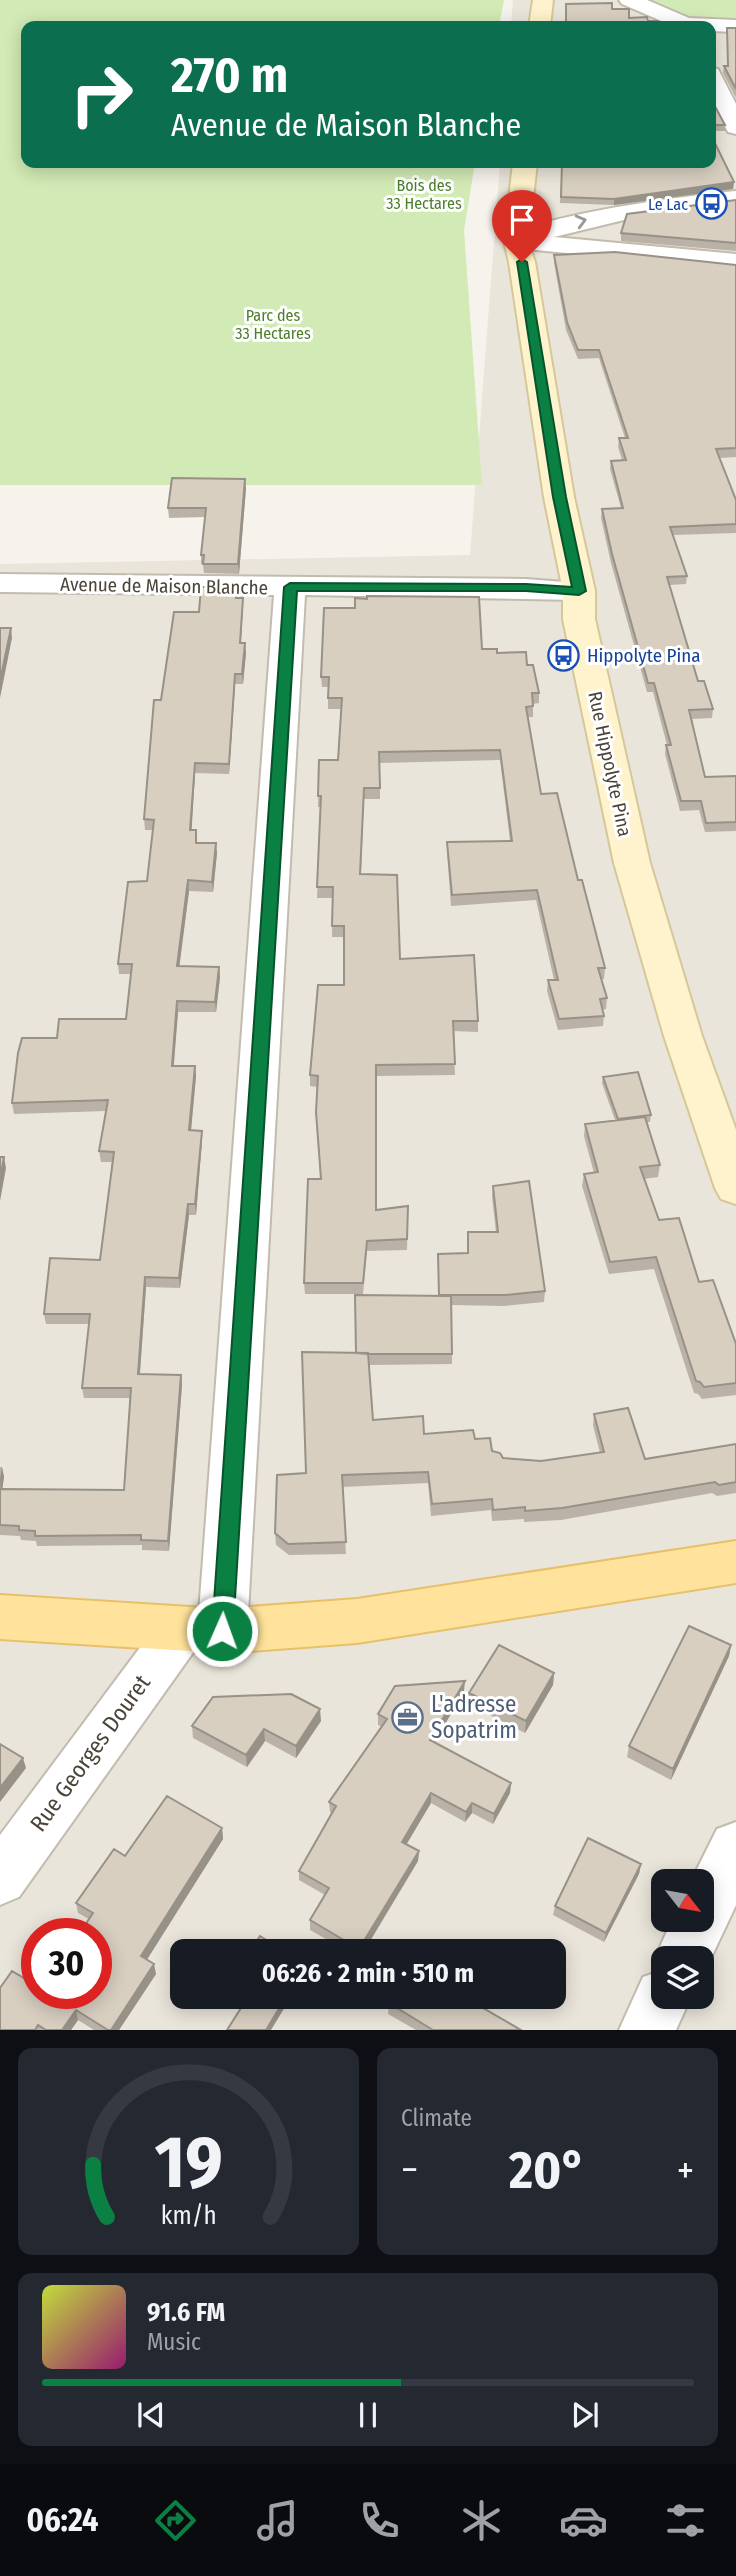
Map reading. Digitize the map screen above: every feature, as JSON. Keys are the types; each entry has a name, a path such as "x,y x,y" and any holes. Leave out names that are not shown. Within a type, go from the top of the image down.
{"main road":[{"path":"541,21 543,0"},
{"name":"Rue Hippolyte Pina","path":"523,168 516,242 522,262 559,497 579,591 579,619 632,863 683,1036 736,1188"},
{"path":"0,1617 202,1630 357,1621 736,1562"}],"street":[{"path":"629,0 678,21"},
{"path":"716,26 736,26"},
{"path":"716,86 736,127"},
{"path":"516,242 583,220 652,207 736,198"},
{"path":"516,242 736,262"},
{"name":"Avenue de Maison Blanche","path":"0,583 526,588 579,591"},
{"path":"202,1630 290,587"},
{"name":"Rue Georges Douret","path":"0,1879 202,1630"},
{"path":"714,1892 736,1847"},
{"path":"647,2030 657,2009"}],"shaded area":[{"path":"513,0 736,0 736,2030 0,2030 0,564 470,555 500,168 716,168 716,21 511,21"}],"green space":[{"name":"Parc des 33 Hectares","path":"0,0 504,0 500,21 21,21 21,168 474,168 464,230 482,485 0,485"},
{"path":"638,0 736,0 736,22 689,18"}],"building":[{"path":"612,3 612,9 629,9 629,18 647,17 648,21 566,21 566,4"},
{"path":"727,28 736,28 736,89 724,66 728,66"},
{"path":"716,108 725,125 716,125"},
{"path":"716,145 734,182 614,199 561,197 562,168 716,168"},
{"path":"736,200 736,243 621,233 627,214"},
{"path":"615,252 736,265 736,448 716,449 736,500 736,524 670,527 687,576 667,577 698,681 704,681 713,709 689,710 705,777 736,776 736,822 706,823 701,801 681,801 666,745 671,745 654,683 648,683 602,509 623,508 611,461 626,460 619,438 628,438 599,350 578,350 567,322 554,255"},
{"path":"172,478 245,479 238,564 203,564 204,555 201,555 206,508 168,508"},
{"path":"201,587 237,587 236,598 243,598 240,643 245,643 242,674 235,674 229,764 195,763 190,830 196,830 196,843 216,843 212,882 188,880 177,966 219,967 215,1002 177,1001 172,1066 195,1066 189,1130 202,1131 195,1204 188,1204 179,1278 145,1277 138,1374 181,1375 168,1541 141,1540 141,1535 35,1536 35,1531 19,1530 19,1526 0,1525 0,1489 124,1490 131,1388 82,1388 90,1314 44,1314 50,1258 100,1260 114,1152 99,1151 108,1100 12,1103 18,1053 22,1038 57,1038 59,1019 126,1019 132,964 118,964 128,882 147,881 154,820 144,819 154,700 161,700 174,612 199,612"},
{"path":"367,596 479,597 482,649 497,649 497,653 526,652 527,665 533,665 539,693 532,693 533,706 526,707 541,794 557,793 578,880 582,880 605,968 598,968 607,998 600,999 604,1016 559,1019 548,980 558,980 537,890 452,895 447,842 512,841 500,750 379,752 380,788 364,788 360,874 397,875 400,959 474,955 478,1021 453,1021 455,1064 376,1065 376,1210 408,1206 407,1239 367,1241 363,1283 304,1283 308,1179 321,1179 316,1112 318,1076 310,1075 318,985 344,985 344,926 332,926 333,887 317,887 321,796 318,796 319,760 338,760 342,698 328,698 329,677 321,677 324,608 355,608 355,598 367,599"},
{"path":"0,628 11,628 0,681"},
{"path":"638,1072 651,1115 618,1119 603,1077"},
{"path":"645,1117 660,1165 640,1167 659,1220 679,1218 699,1282 713,1280 736,1344 736,1383 704,1387 696,1381 656,1257 610,1262 584,1174 598,1172 585,1124"},
{"path":"0,1157 4,1157 0,1179"},
{"path":"529,1181 545,1291 505,1295 439,1295 438,1254 468,1253 468,1232 498,1232 493,1186"},
{"path":"355,1295 451,1296 452,1354 356,1353"},
{"path":"302,1352 368,1353 373,1420 423,1416 424,1434 473,1430 475,1439 490,1438 492,1451 500,1453 503,1458 541,1461 604,1452 594,1414 628,1408 645,1459 736,1444 736,1482 719,1485 715,1482 562,1508 525,1511 525,1507 493,1510 492,1499 432,1504 428,1472 342,1475 346,1542 288,1544 275,1533 277,1475 306,1473"},
{"path":"689,1626 731,1645 673,1769 629,1746"},
{"path":"499,1645 554,1673 526,1721 469,1693"},
{"path":"465,1681 430,1740 511,1783 494,1814 472,1803 466,1812 431,1793 402,1842 419,1851 365,1939 342,1939 310,1920 329,1888 299,1871 336,1806 329,1802 387,1719 378,1714 395,1686"},
{"path":"291,1694 320,1709 296,1746 264,1729 246,1755 192,1726 213,1697"},
{"path":"0,1744 23,1758 0,1788"},
{"path":"167,1796 222,1828 141,1956 154,1964 111,2030 76,2010 62,2030 46,2030 38,2025 35,2030 0,2030 0,1988 12,1971 21,1976 21,2009 112,2009 112,1918 90,1918 93,1913 76,1903 114,1849 125,1856"},
{"path":"588,1838 641,1864 606,1933 555,1906"},
{"path":"240,2009 279,2009 266,2030 227,2030"},
{"path":"399,2009 485,2009 521,2030 433,2030"}],"place":[{"name":"Le Lac","path":"711,204"},
{"name":"Hippolyte Pina","path":"564,655"},
{"name":"L'adresse Sopatrim","path":"408,1717"}],"route":[{"path":"222,1631 290,587 526,588 579,591 559,497 522,262"}],"park label":[{"name":"Bois des 33 Hectares","path":"424,194"}]}
